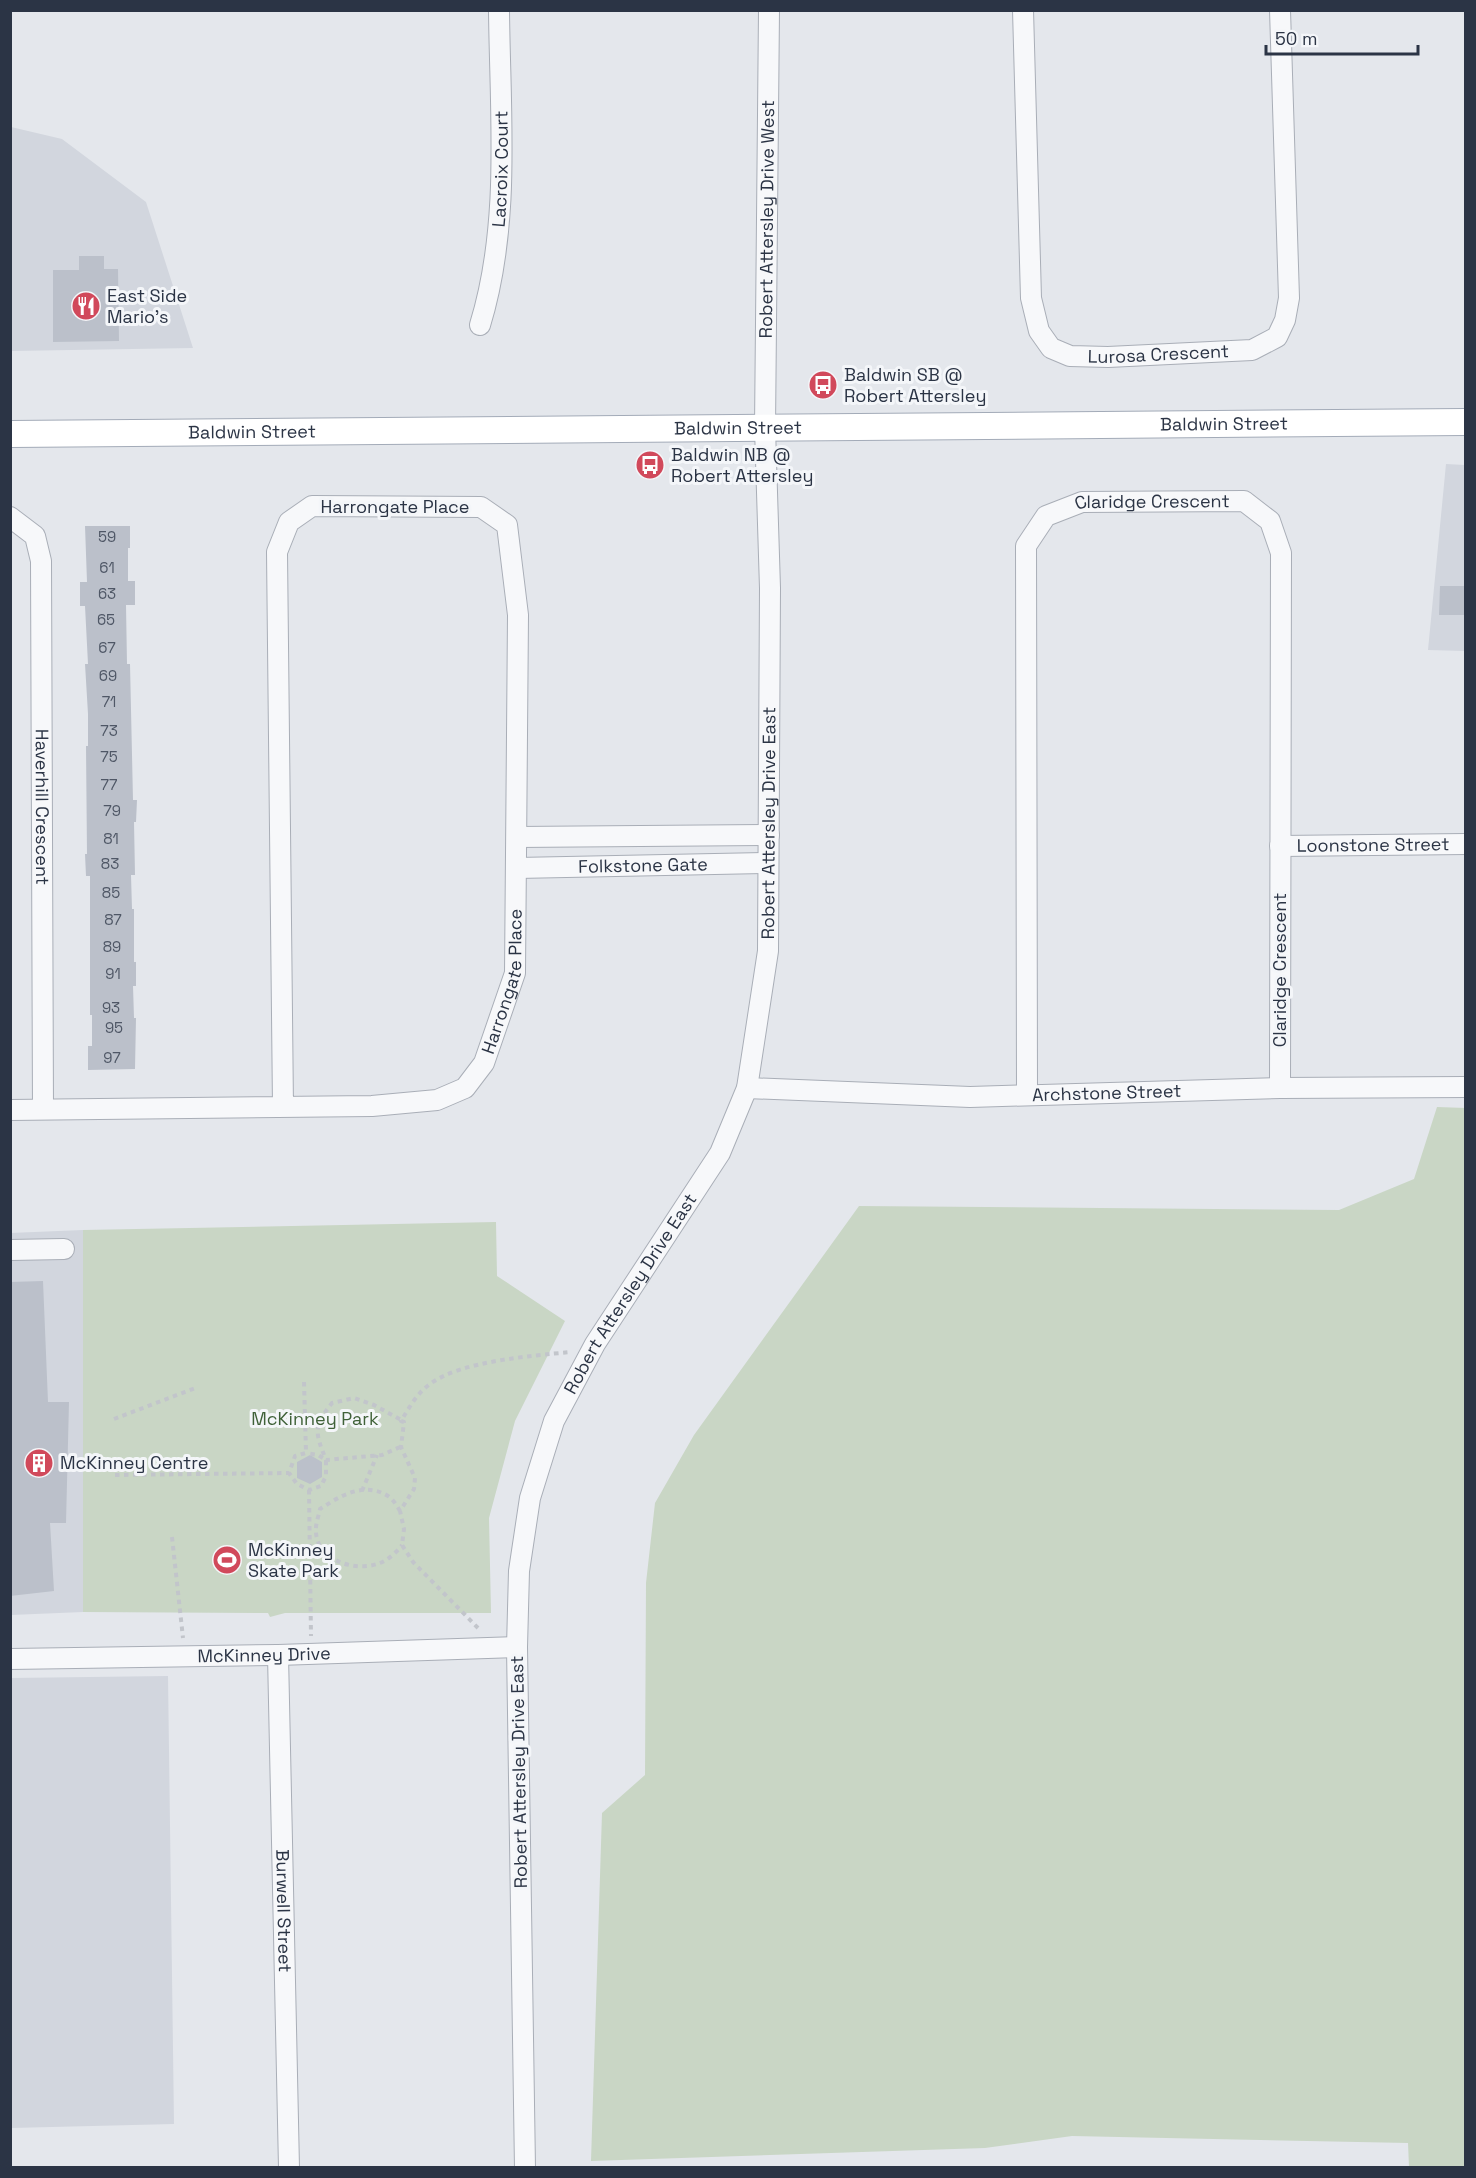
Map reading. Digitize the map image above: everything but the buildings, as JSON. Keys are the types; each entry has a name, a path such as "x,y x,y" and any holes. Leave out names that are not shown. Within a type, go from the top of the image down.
{"main road":[{"name":"Baldwin Street","path":"10,434 1466,422"}],"street":[{"name":"Lacroix Court","path":"480,325 488,298 498,242 501,164 499,10"},
{"name":"Robert Attersley Drive West","path":"765,428 769,10"},
{"name":"Lurosa Crescent","path":"1023,10 1031,298 1039,331 1051,348 1070,356 1108,357 1252,350 1277,337 1286,320 1289,298 1281,10"},
{"name":"Robert Attersley Drive East","path":"525,2168 517,1647 519,1571 530,1498 554,1421 592,1351 720,1154 747,1088 768,951 770,588 765,428"},
{"name":"Claridge Crescent","path":"1028,1095 1026,546 1046,516 1082,502 1244,501 1270,521 1281,553 1280,1088"},
{"name":"Harrongate Place","path":"10,1110 43,1109 284,1107 372,1106 437,1100 465,1088 484,1063 514,973 517,868 518,615 507,525 481,507 312,506 289,522 277,552 284,1107"},
{"name":"Haverhill Crescent","path":"10,517 35,536 41,561 43,1109"},
{"name":"Folkstone Gate","path":"517,837 769,836"},
{"name":"Loonstone Street","path":"1280,846 1466,844"},
{"name":"Folkstone Gate","path":"517,868 768,863"},
{"name":"Archstone Street","path":"747,1088 970,1097 1280,1088 1466,1087"},
{"path":"10,1250 64,1250"},
{"name":"McKinney Drive","path":"10,1659 278,1655 517,1647"},
{"name":"Burwell Street","path":"278,1655 289,2168"}],"path":[{"path":"401,1421 414,1399 428,1385 448,1372 519,1357 592,1351"},
{"path":"304,1382 306,1452"},
{"path":"114,1419 198,1387"},
{"path":"289,1473 297,1484 309,1490 321,1486 326,1476 326,1460 316,1434 319,1419 332,1403 354,1398 374,1405 404,1422 401,1447 415,1478 414,1489 400,1510"},
{"path":"289,1473 295,1456 306,1452 326,1460 377,1455 401,1447"},
{"path":"362,1491 377,1455"},
{"path":"115,1475 289,1473"},
{"path":"309,1490 311,1654"},
{"path":"402,1545 380,1563 358,1566 336,1562 321,1548 316,1529 320,1509 341,1495 355,1490 372,1490 389,1496 400,1510 404,1529 402,1545 413,1562 478,1627 491,1648"},
{"path":"172,1538 185,1657"}],"shaded area":[{"path":"11,127 62,139 146,202 193,348 11,351"},
{"path":"1446,464 1465,465 1465,651 1428,650"},
{"path":"83,1230 83,1612 11,1615 10,1233"},
{"path":"168,1676 174,2124 11,2128 11,1678"}],"green space":[{"path":"1437,1107 1466,1108 1465,2167 1409,2167 1408,2143 1072,2136 985,2148 591,2161 602,1813 645,1775 646,1583 655,1503 694,1435 859,1206 1339,1210 1414,1179"},
{"name":"McKinney Park","path":"496,1222 497,1276 565,1321 515,1421 489,1518 491,1613 285,1613 270,1617 268,1613 83,1612 83,1230"}],"place":[{"name":"East Side Mario's","path":"86,306"},
{"name":"Baldwin SB @ Robert Attersley","path":"823,385"},
{"name":"Baldwin NB @ Robert Attersley","path":"650,465"},
{"name":"McKinney Centre","path":"39,1463"},
{"name":"McKinney Skate Park","path":"227,1560"}]}
